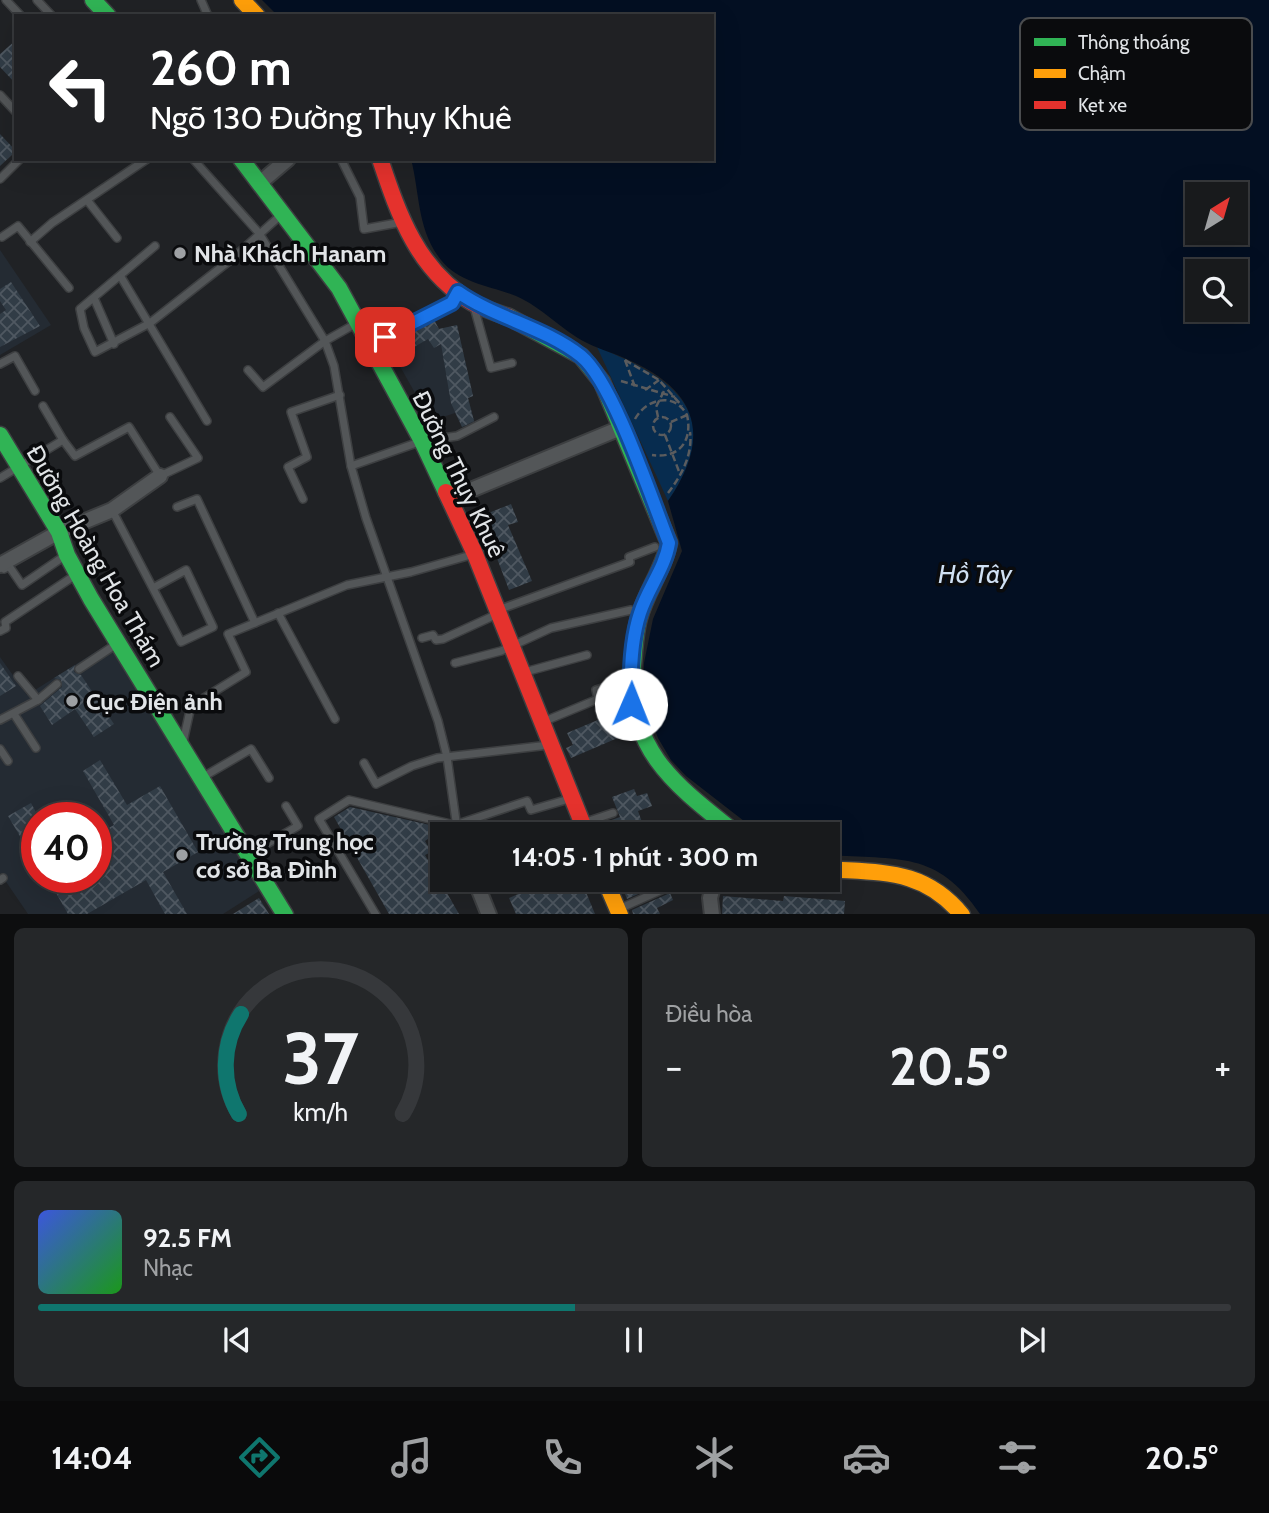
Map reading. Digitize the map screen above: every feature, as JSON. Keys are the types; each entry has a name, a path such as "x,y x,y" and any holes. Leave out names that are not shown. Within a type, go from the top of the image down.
{"main road":[{"path":"93,0 106,14"},
{"path":"242,0 255,14"},
{"name":"Đường Thụy Khuê","path":"243,161 340,288 422,441 475,554 585,822"},
{"path":"381,161 401,222 433,270 473,303 523,323 582,356 602,382 626,428 669,543 667,557 640,614 630,680 631,704 639,729 662,771 723,822"},
{"name":"Đường Hoàng Hoa Thám","path":"0,435 59,532 77,574 284,914"},
{"path":"840,870 912,877 935,885 952,900 961,914"},
{"path":"610,892 619,912"}],"street":[{"path":"261,182 286,161"},
{"path":"449,499 626,428"},
{"path":"0,565 59,532 112,510 160,476"},
{"path":"480,892 489,914"},
{"path":"712,914 710,898 713,892"}],"lane":[{"path":"6,0 19,14"},
{"path":"37,0 50,14"},
{"path":"0,95 14,110"},
{"path":"0,179 18,161"},
{"path":"30,242 52,223 144,161"},
{"path":"196,161 259,233 325,341 340,395 351,466 387,577 425,679 447,757 455,822"},
{"path":"342,161 360,197 364,229 401,222"},
{"path":"87,200 117,238"},
{"path":"155,246 80,310 84,328 95,352 150,323 233,258 284,212"},
{"path":"2,237 18,226 69,288"},
{"path":"121,277 207,421"},
{"path":"366,338 399,332 452,303 458,292"},
{"path":"94,298 114,344"},
{"path":"473,303 491,368 512,363"},
{"path":"248,370 263,387 325,341 358,323"},
{"path":"0,364 15,356 36,391"},
{"path":"303,499 288,467 307,457 291,412 340,395"},
{"path":"43,406 75,456 129,427 160,476 198,458 170,417"},
{"path":"351,466 422,441 457,436 494,417"},
{"path":"0,478 63,440"},
{"path":"177,508 197,499 256,623"},
{"path":"112,510 181,642 213,626 186,570 153,588"},
{"path":"422,638 433,635 436,640 443,639 491,617 498,610 630,562 629,557 655,547"},
{"path":"182,746 188,732 191,706 247,672 228,634 325,592 475,554"},
{"path":"0,572 9,566 22,585 67,555"},
{"path":"0,631 6,628 5,622 77,574"},
{"path":"455,663 513,645 551,628 631,610"},
{"path":"278,613 335,719"},
{"path":"79,669 118,643"},
{"path":"524,673 587,655"},
{"path":"18,676 38,700"},
{"path":"544,721 598,699 596,690 618,683"},
{"path":"0,720 38,700 57,684"},
{"path":"14,714 36,748"},
{"path":"363,763 376,784 412,766 447,757 553,744"},
{"path":"0,749 8,761"},
{"path":"202,777 251,749 269,778"},
{"path":"464,822 527,801 531,810 573,798"},
{"path":"375,914 319,819 349,800 442,822"},
{"path":"248,854 298,826 286,806"},
{"path":"598,822 612,813"},
{"path":"619,912 658,892"}],"path":[{"path":"635,387 625,360 659,380 678,398 690,425 691,441 681,476 661,502"},
{"path":"616,379 645,390 664,391 678,398"},
{"path":"645,390 659,380"},
{"path":"658,418 656,407 664,391"},
{"path":"626,428 642,408 661,400 684,409"},
{"path":"670,422 687,415"},
{"path":"658,418 666,418 670,422 671,428 665,435 656,434 653,429 653,423 658,418"},
{"path":"641,453 672,454 686,443 690,425"},
{"path":"665,435 681,476"}],"shaded area":[{"path":"0,250 51,325 0,355"},
{"path":"432,315 439,329 457,325 473,396 468,398 475,424 462,427 455,413 431,421 385,340"},
{"path":"597,347 650,372 670,387 684,404 692,423 693,445 685,471 668,501"},
{"path":"111,642 259,891 223,914 28,914 0,873 0,657 27,695"}],"water":[{"name":"Hồ Tây","path":"262,0 1269,0 1269,914 980,914 948,878 931,869 896,859 840,856 840,822 745,822 686,776 671,760 658,738 643,697 644,663 653,619 682,551 668,501 690,458 692,420 685,403 654,374 578,338 516,296 466,279 448,268 427,236 411,161 714,161 714,14 276,14"}],"building":[{"path":"14,42 14,82 0,67 0,54"},
{"path":"0,134 14,149 14,153 0,166"},
{"path":"11,282 40,326 0,347 0,314 6,310 0,301 0,289"},
{"path":"434,320 439,329 457,325 473,396 468,398 474,421 462,427 451,403 441,344 434,348 428,339 402,354 393,340"},
{"path":"511,504 518,522 508,525 532,581 509,590 481,516"},
{"path":"0,663 16,686 0,696"},
{"name":"Cục Điện ảnh","path":"75,665 74,672 81,675 114,724 94,737 75,709 52,725 40,706 62,687 61,680 54,678"},
{"path":"619,711 627,734 571,758 566,748 573,745 567,733"},
{"path":"100,760 127,805 160,786 198,852 163,872 187,914 165,914 146,880 87,914 68,914 56,893 112,893 112,802 101,802 83,771"},
{"path":"634,789 637,796 647,793 652,806 638,811 642,822 606,822 620,817 612,797"},
{"path":"350,807 430,825 430,838 425,841 430,852 425,855 430,864 430,892 446,892 459,914 389,914 334,817"},
{"path":"21,809 21,838 8,816"},
{"path":"523,892 586,892 595,914 516,914 509,898"},
{"path":"624,892 643,892 627,899"},
{"path":"670,893 673,900 657,908 660,914 633,914 632,910"},
{"path":"723,896 783,901 784,896 845,901 844,914 722,914"},
{"path":"259,898 269,914 233,914"}],"traffic: fast":[{"path":"93,0 106,14"},
{"path":"243,161 339,288 422,441 446,492"},
{"path":"509,317 581,356 602,382 669,543 639,618 633,666 633,696 638,722 647,744 660,764 695,800 722,822"},
{"path":"0,435 59,532 67,555 91,599 284,914"}],"traffic: slow":[{"path":"242,0 255,14"},
{"path":"840,870 885,873 917,881 948,900 961,914"},
{"path":"610,892 620,914"}],"traffic: jam":[{"path":"381,161 403,221 424,258 454,290 473,303 509,317"},
{"path":"446,492 475,554 582,822"}],"place":[{"name":"Nhà Khách Hanam","path":"180,253"},
{"name":"Cục Điện ảnh","path":"72,701"},
{"name":"Trường Trung học cơ sở Ba Đình","path":"182,855"}],"route":[{"path":"385,337 452,303 458,292 473,303 523,323 582,356 602,382 669,543 667,557 640,614 630,680 631,704"}]}
